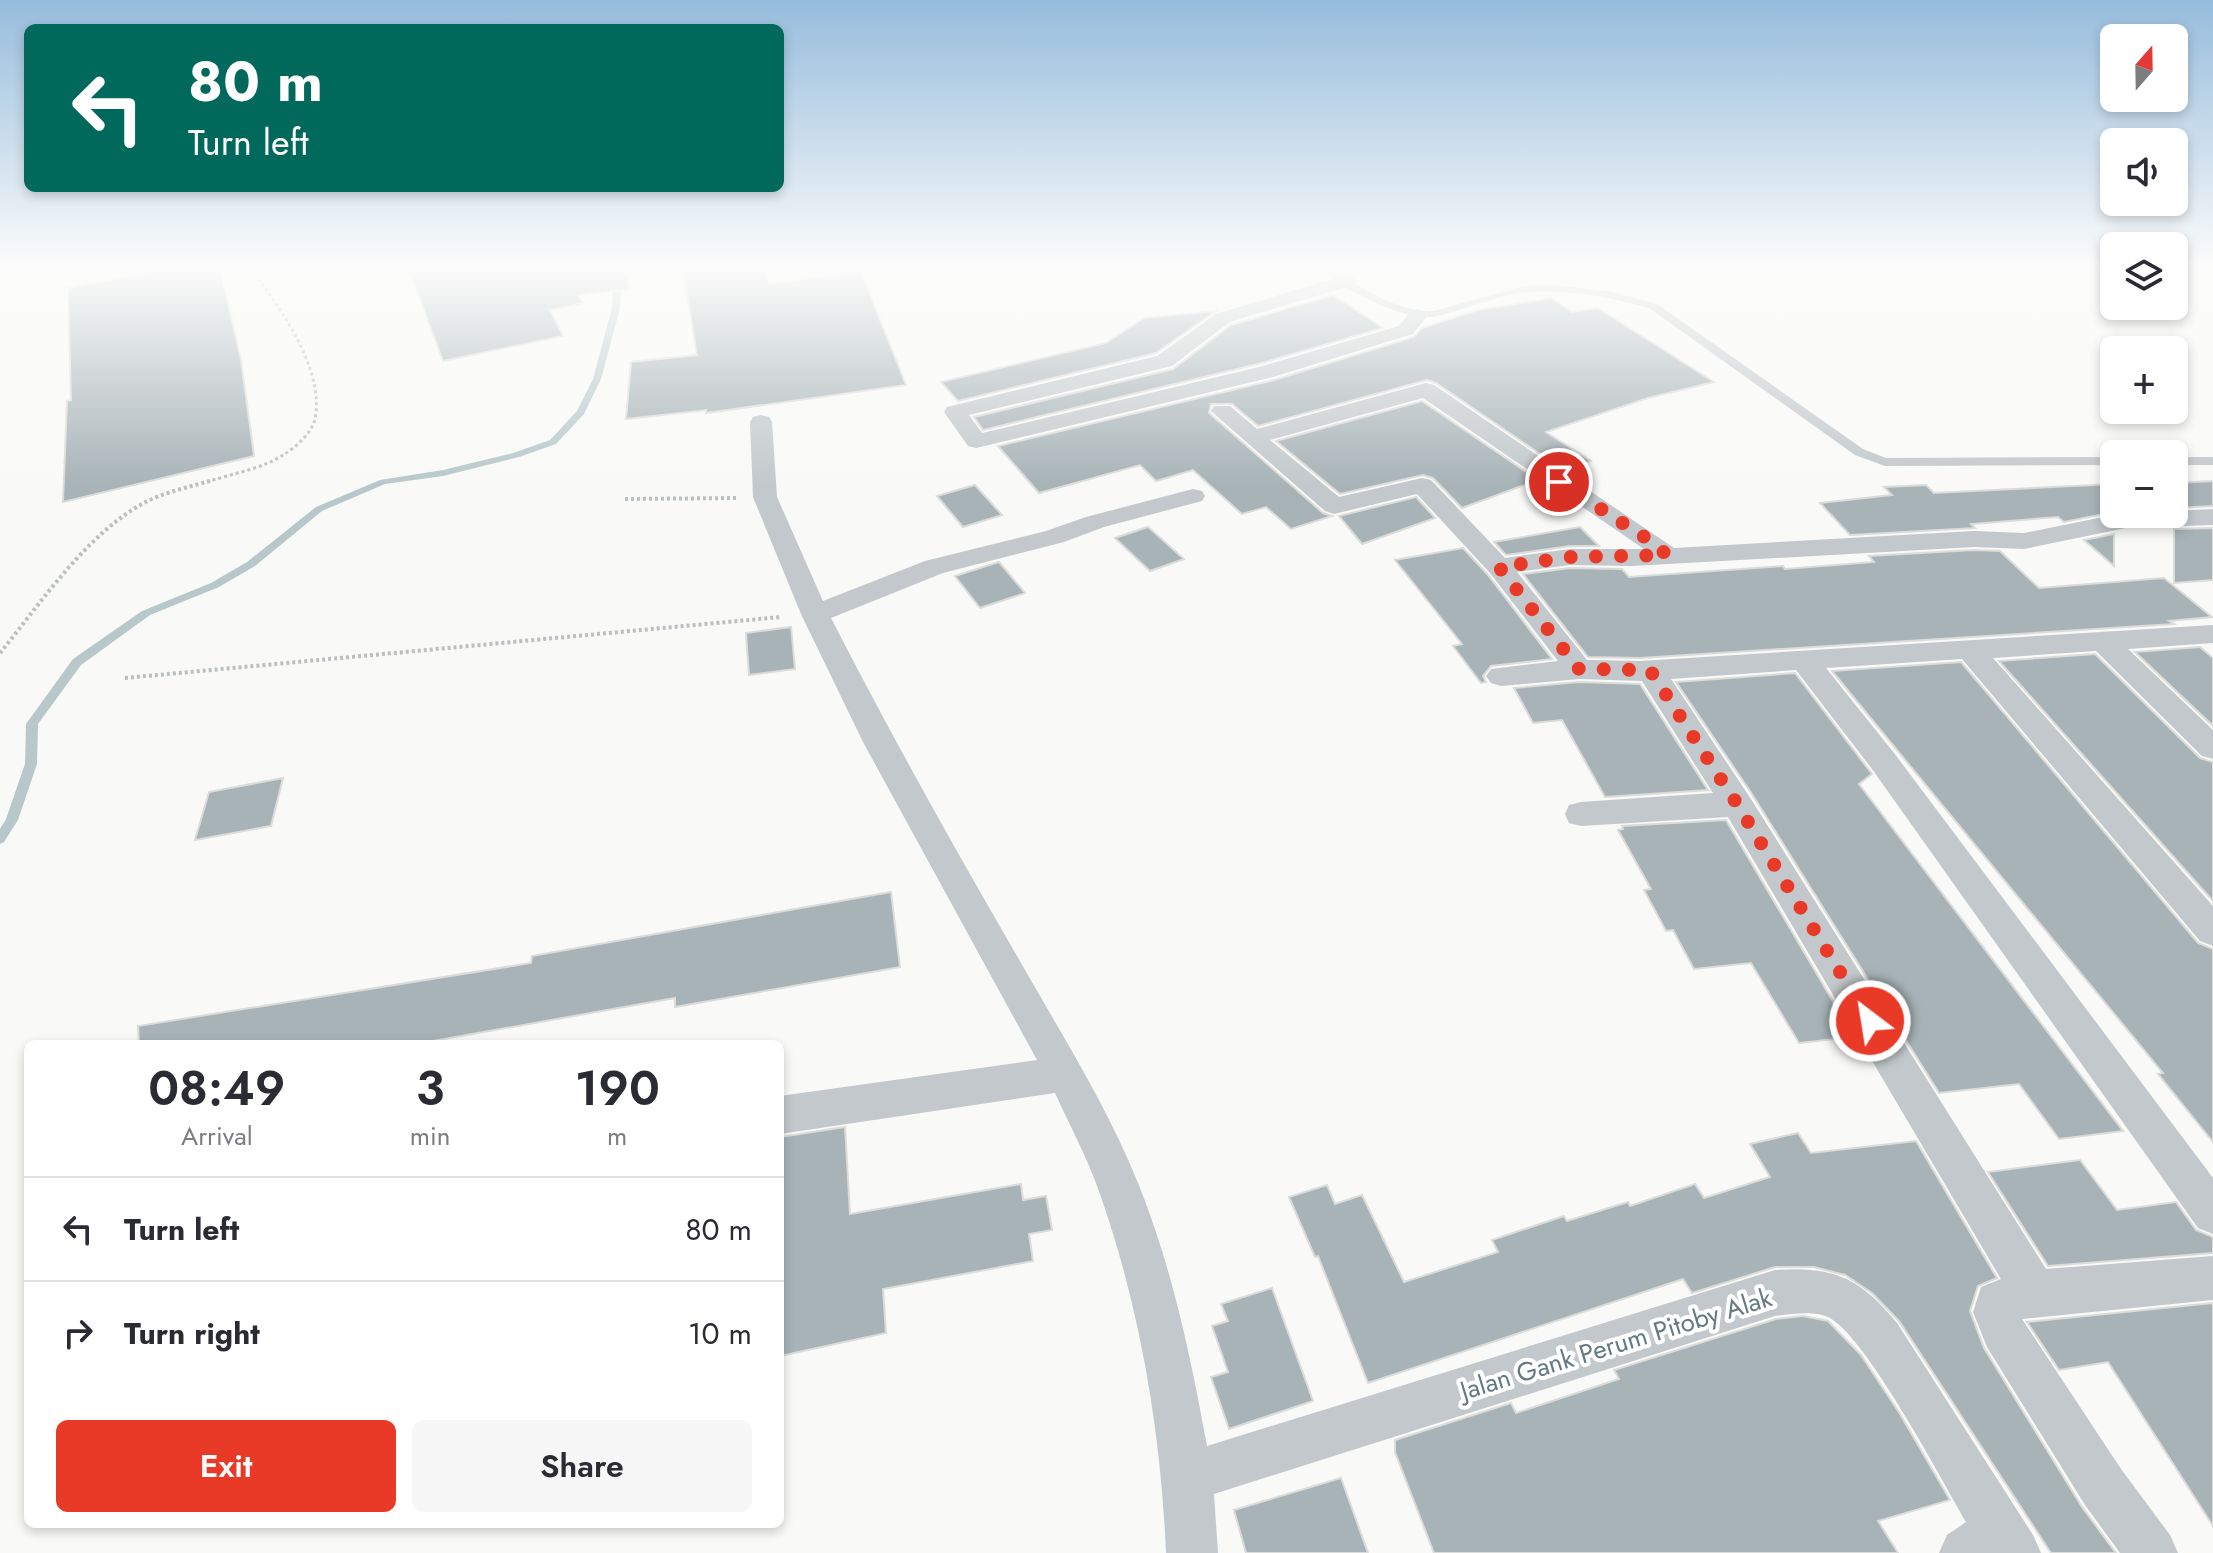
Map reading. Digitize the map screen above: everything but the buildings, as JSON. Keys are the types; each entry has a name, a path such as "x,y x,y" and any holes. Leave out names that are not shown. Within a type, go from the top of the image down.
{"street":[{"path":"1191,341 1164,361 955,412 976,441 1203,386 1364,341"},
{"path":"1173,355 1203,386"},
{"path":"1254,437 1426,390 1667,555"},
{"path":"1222,411 1334,506 1422,485 1499,567 1579,669"},
{"path":"761,422 765,497 815,614 879,742 1066,1074 1120,1190 1143,1262 1166,1353 1188,1477 1192,1553"},
{"path":"815,614 934,567 1055,537 1095,522 1193,496"},
{"path":"1499,567 1570,557 1974,539 2024,541 2072,534 2101,524 2126,520 2213,517"},
{"path":"1501,676 1579,669 1650,670 1804,661 2213,634"},
{"path":"2097,641 2213,748"},
{"path":"1970,650 2213,931"},
{"path":"1804,661 1883,761 2213,1213"},
{"path":"1650,670 1737,804 2035,1293"},
{"path":"1581,814 1737,804"},
{"path":"784,1114 1066,1074"},
{"path":"2152,1553 2103,1487 2003,1331 1996,1312 1997,1303 2035,1293 2213,1278"},
{"name":"Jalan Gank Perum Pitoby Alak","path":"1188,1477 1775,1293 1802,1291 1844,1300 1861,1313 1891,1355 1993,1545"}],"lane":[{"path":"1706,341 1872,458 1906,464 2100,461"},
{"path":"2188,461 2213,461"}],"path":[{"path":"0,653 51,592 125,515 143,503 281,457 301,441 315,420 313,376 297,341"},
{"path":"625,499 765,497"},
{"path":"125,678 815,614"}],"waterway":[{"path":"0,839 12,820 31,764 32,724 77,662 146,613 215,585 251,564 319,509 383,482 443,473 516,455 553,442 581,412 597,379 607,341"}],"route":[{"path":"1559,482 1667,555 1570,557 1499,567 1579,669 1650,670 1737,804 1870,1021"}]}
